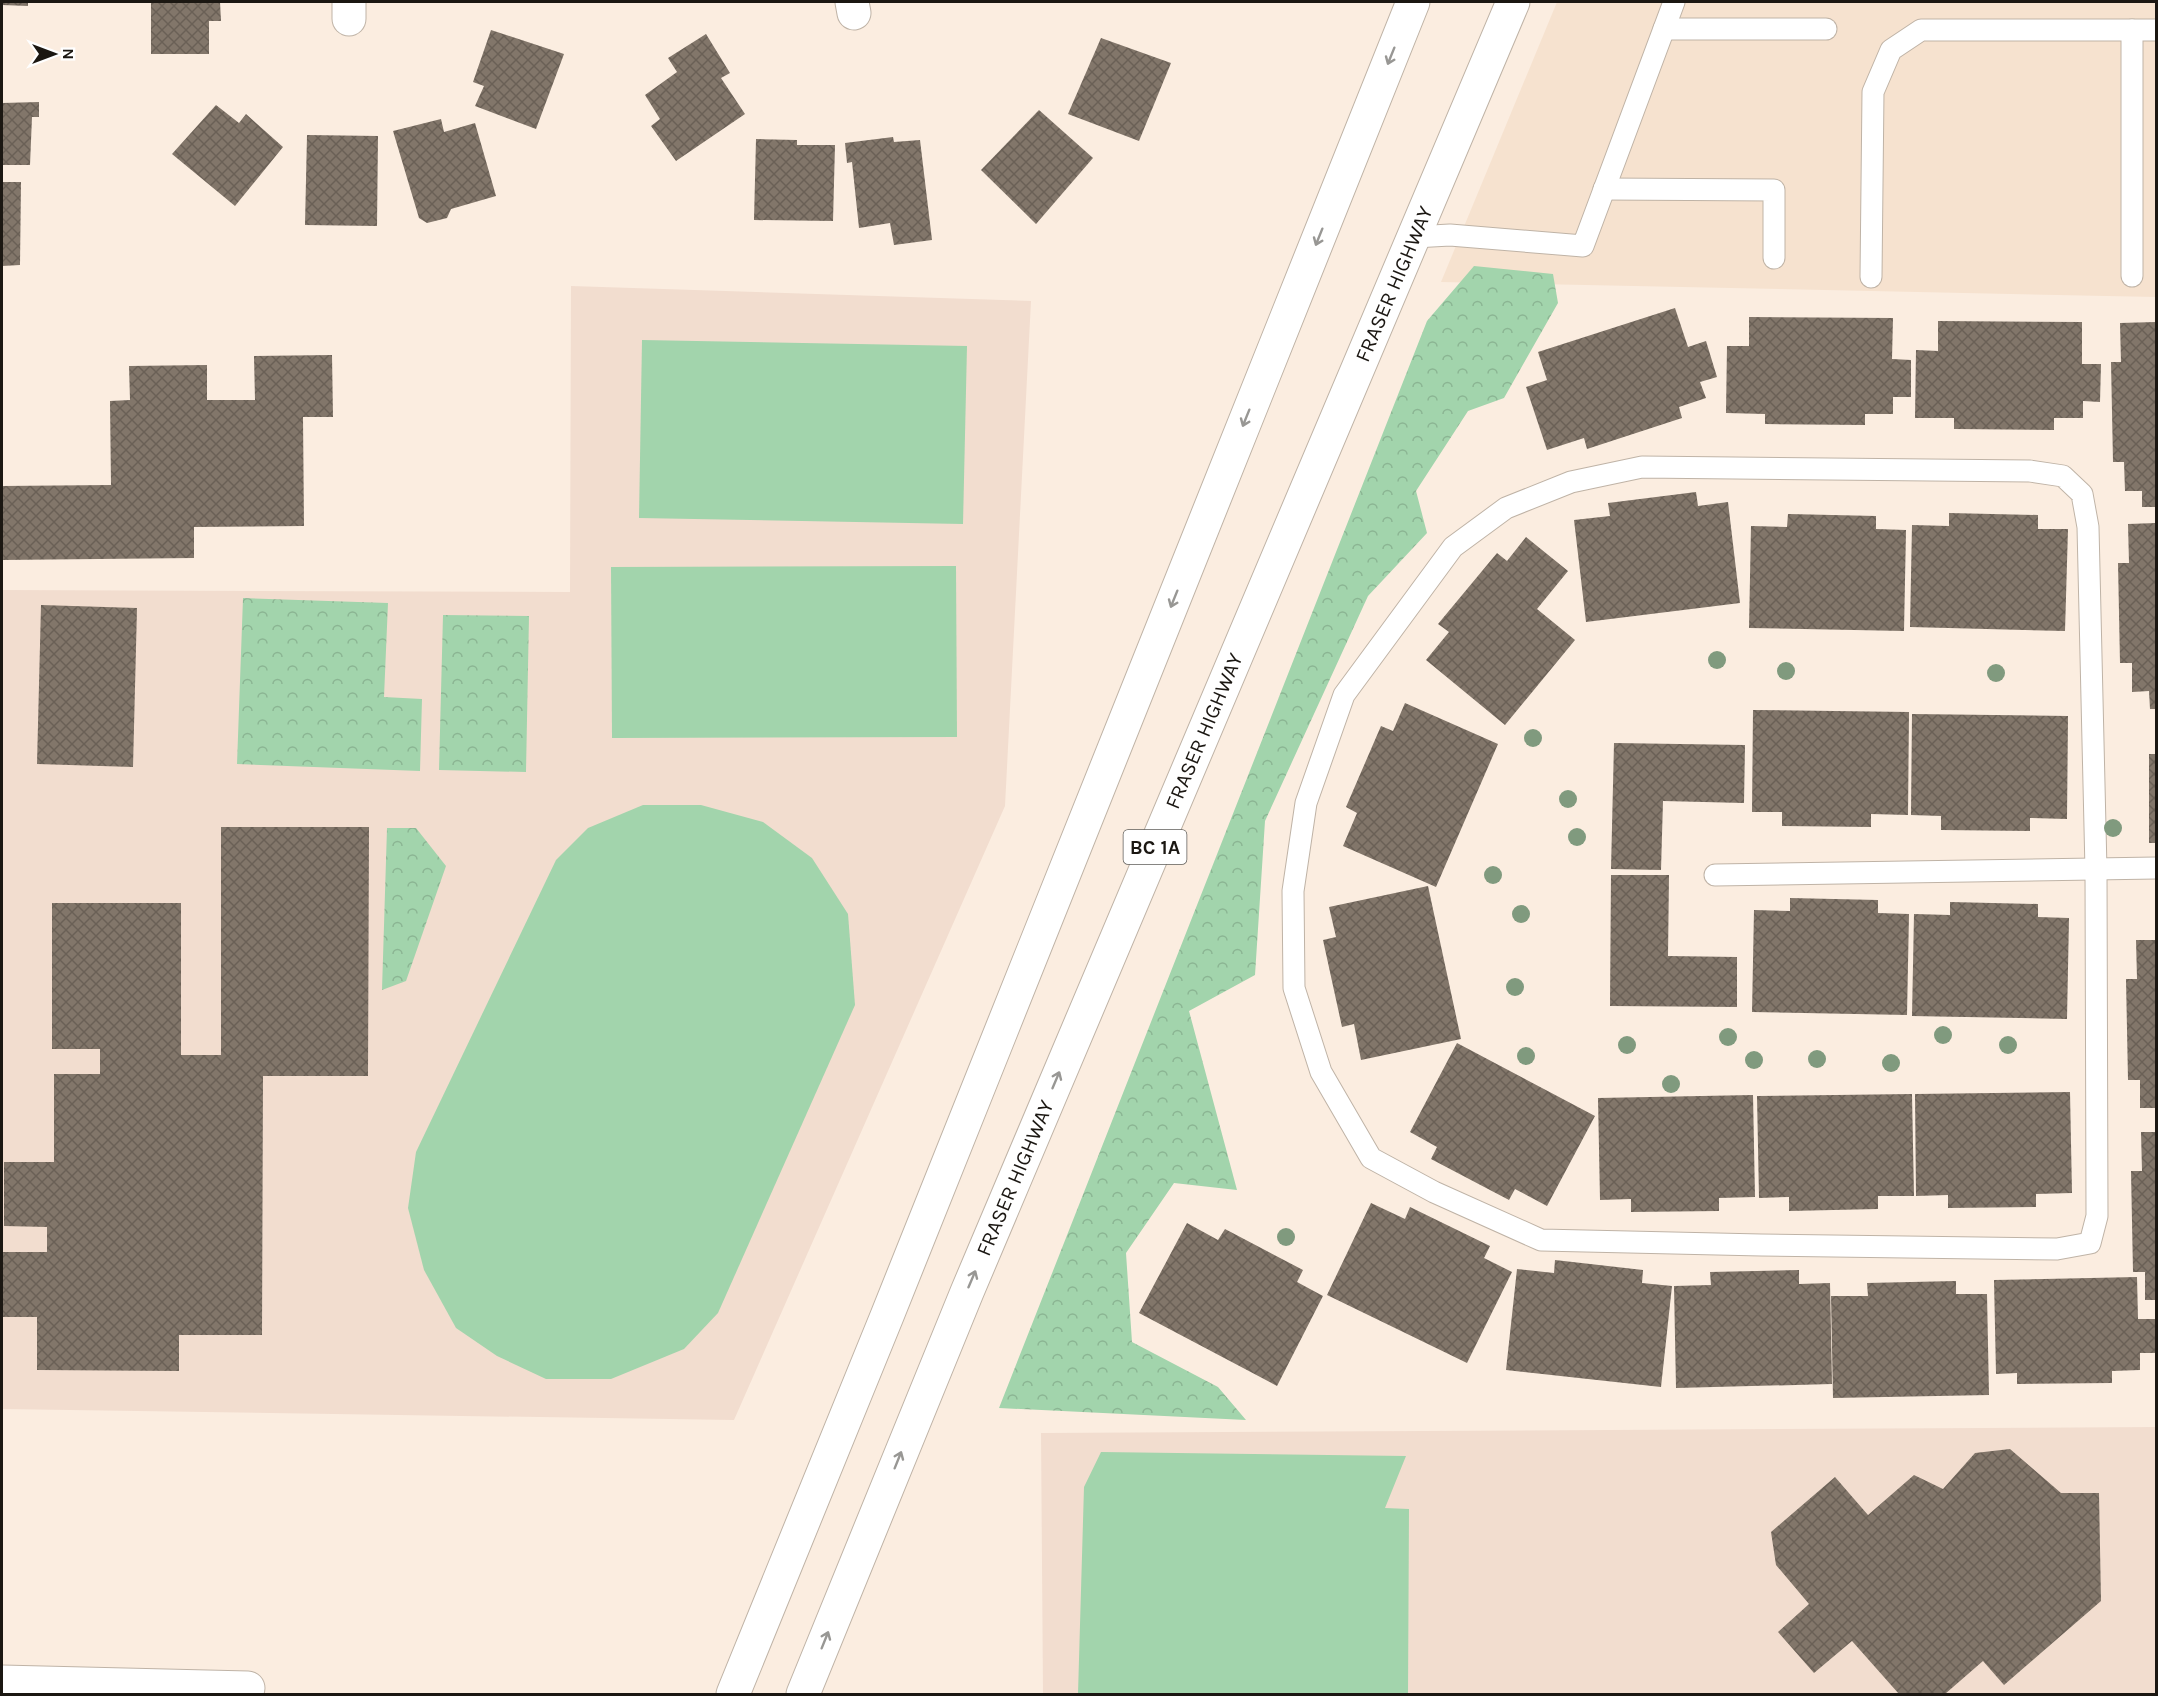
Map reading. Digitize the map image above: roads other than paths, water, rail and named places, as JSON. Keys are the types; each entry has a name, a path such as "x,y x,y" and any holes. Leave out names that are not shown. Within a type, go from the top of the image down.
{"main road":[{"path":"733,1695 1413,2"},
{"name":"FRASER HIGHWAY","path":"802,1695 967,1292 1513,2"},
{"path":"2,1682 248,1688"}],"lane":[{"path":"1414,237 1450,235 1583,246 1674,2"},
{"path":"1664,29 1826,29"},
{"path":"1871,277 1873,92 1891,50 1921,30 2157,30"},
{"path":"2132,30 2132,276"},
{"path":"1604,189 1774,190 1774,258"},
{"path":"1642,467 2030,471 2063,476 2082,494 2088,526 2096,870 2097,1216 2090,1243 2056,1249 1541,1240 1434,1192 1371,1158 1321,1072 1294,988 1293,891 1306,803 1344,695 1453,546 1506,508 1571,482 1642,467"},
{"path":"1715,875 2157,868"}]}
